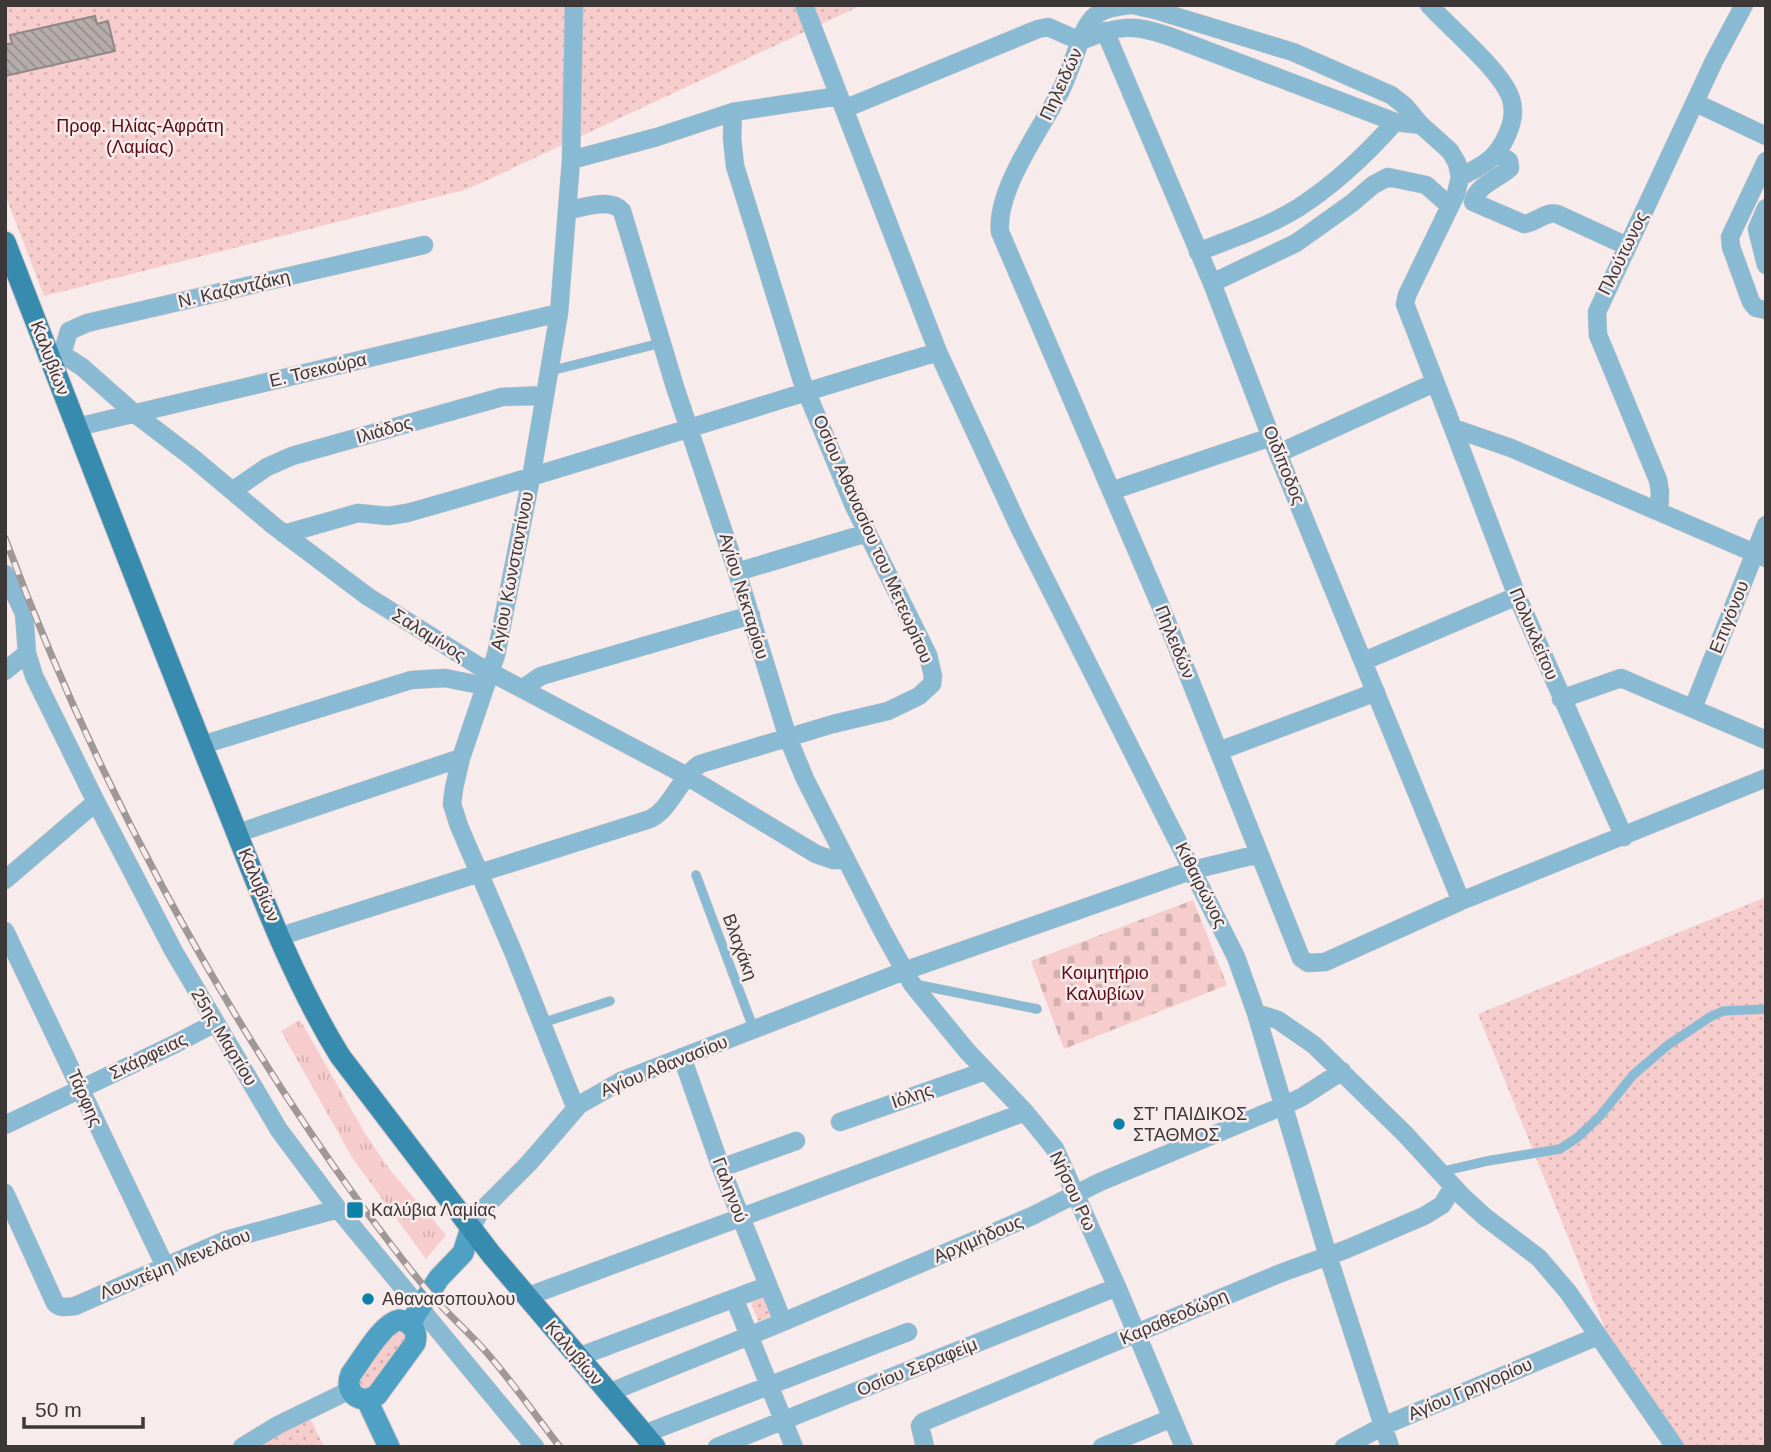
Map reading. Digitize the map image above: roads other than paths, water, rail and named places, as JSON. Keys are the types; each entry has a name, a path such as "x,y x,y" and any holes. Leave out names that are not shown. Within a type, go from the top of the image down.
{"main road":[{"name":"Καλυβίων","path":"5,242 56,356 77,427 237,833 315,1010 340,1056 471,1228 526,1297 649,1440"}],"street":[{"name":"Αγίου Κωνσταντίνου","path":"574,5 569,211 559,313 531,478 497,650 461,758 452,804 576,1109"},
{"name":"Κιθαιρώνος","path":"804,5 938,352 1020,528 1227,937 1256,1013 1328,1256 1390,1447"},
{"path":"571,160 657,137 733,111 841,102 1038,29 1048,27 1080,41 1094,15 1103,10 1131,5 1155,9 1293,52 1391,95 1450,151 1457,163 1460,177 1450,206 1406,295 1405,304 1453,428 1511,448 1760,555"},
{"path":"1429,5 1490,68 1508,90 1512,101 1511,124 1498,153 1460,177"},
{"name":"Πλούτωνος","path":"1659,512 1660,492 1655,470 1598,335 1600,300 1696,103 1739,7"},
{"name":"Πηλειδών","path":"1421,125 1395,122 1157,32 1130,26 1105,31 1080,41 1061,90 1009,186 999,220 1000,232 1219,751 1301,958 1308,963 1325,962 1461,901"},
{"name":"Οιδίποδος","path":"1105,31 1212,283 1275,445 1461,901"},
{"path":"1696,103 1766,136"},
{"name":"Οσίου Αθανασίου του Μετεωρίτου","path":"733,111 735,166 806,391 866,533 928,655 933,676 932,684 919,696 888,711 788,738"},
{"path":"1198,252 1297,208 1367,154 1395,122"},
{"path":"1498,153 1510,161 1510,168 1479,189 1473,202 1524,224 1532,223 1547,214 1557,214 1627,246"},
{"path":"1766,161 1730,237 1731,247 1751,302 1756,308 1766,310"},
{"path":"1212,283 1296,243 1373,185 1388,177 1426,185 1450,206"},
{"name":"Αγίου Νεκταρίου","path":"569,211 604,204 618,206 622,211 688,429 751,615 788,738 804,779 908,978"},
{"path":"1766,208 1757,229 1766,265"},
{"name":"Ν. Καζαντζάκη","path":"56,356 69,331 87,323 424,246"},
{"name":"Ε. Τσεκούρα","path":"77,427 559,313"},
{"path":"284,534 358,513 388,516 407,513 531,478 938,352"},
{"name":"Σαλαμίνος","path":"56,356 82,367 134,413 284,534 367,596 488,679 523,688 685,775 816,853 833,860 845,860"},
{"path":"1111,491 1275,445 1434,383"},
{"name":"Ιλιάδος","path":"232,491 267,467 292,456 502,397 545,396"},
{"name":"Πολυκλείτου","path":"1453,428 1517,596 1624,837"},
{"name":"Επιγόνου","path":"1693,708 1760,555 1766,525"},
{"path":"737,572 866,533"},
{"name":"25ης Μαρτίου","path":"5,575 24,613 27,653 40,689 148,905 279,1130 414,1316 535,1447"},
{"path":"1364,661 1517,596"},
{"path":"523,688 541,676 751,615"},
{"path":"5,671 27,653"},
{"path":"1561,699 1621,678 1766,740"},
{"path":"202,746 411,680 488,679"},
{"path":"1219,751 1376,691"},
{"path":"281,936 653,818 685,775 699,764 788,738"},
{"path":"237,833 461,758"},
{"path":"1461,901 1766,778"},
{"path":"5,880 96,802"},
{"name":"Αγίου Αθανασίου","path":"471,1228 480,1212 529,1163 576,1109 589,1098 621,1081 754,1030 908,978 1193,870 1259,854"},
{"name":"Τάρφης","path":"5,931 165,1266"},
{"name":"Νήσου Ρω","path":"908,978 1055,1149 1137,1333 1184,1447"},
{"path":"1256,1013 1278,1020 1296,1031 1342,1071 1485,1217 1539,1258 1568,1292 1675,1447"},
{"name":"Σκάρφειας","path":"5,1125 215,1023"},
{"name":"Γαληνού","path":"682,1057 721,1168 783,1322"},
{"name":"Ιόλης","path":"840,1122 985,1070"},
{"name":"Αρχιμήδους","path":"608,1392 783,1322 1043,1212 1076,1194 1283,1106 1342,1071"},
{"path":"526,1297 1025,1112"},
{"path":"721,1168 796,1141"},
{"name":"Καραθεοδώρη","path":"923,1439 920,1426 923,1422 1434,1211 1442,1205 1453,1187"},
{"name":"Λουντέμη Μενελάου","path":"5,1192 58,1306 75,1306 226,1240 338,1209"},
{"path":"242,1447 278,1425 358,1395 377,1395 415,1343 414,1316 439,1278 463,1253 471,1228"},
{"path":"578,1357 767,1286"},
{"name":"Οσίου Σεραφείμ","path":"717,1447 1117,1287"},
{"path":"734,1298 794,1447"},
{"path":"389,1447 349,1379 389,1324 414,1316"},
{"path":"649,1440 769,1386 908,1332"},
{"name":"Αγίου Γρηγορίου","path":"1343,1447 1383,1426 1598,1336"},
{"path":"1102,1447 1172,1418"}],"lane":[{"path":"550,371 662,343"},
{"name":"Βλαχάκη","path":"696,875 754,1030"},
{"path":"908,978 1037,1009"},
{"path":"542,1023 610,1001"},
{"path":"1440,1172 1560,1149 1592,1123 1633,1075 1668,1045 1723,1011 1766,1009"}],"railway":[{"path":"5,538 39,625 117,799 161,884 257,1050 308,1129 394,1249 435,1299 497,1364 560,1447"}],"place":[{"name":"ΣΤ' ΠΑΙΔΙΚΟΣ ΣΤΑΘΜΟΣ","path":"1119,1124"},
{"name":"Καλύβια Λαμίας","path":"355,1210"},
{"name":"Αθανασοπουλου","path":"368,1299"}],"park label":[{"name":"Προφ. Ηλίας-Αφράτη (Λαμίας)","path":"140,136"},
{"name":"Κοιμητήριο Καλυβίων","path":"1105,983"}]}
